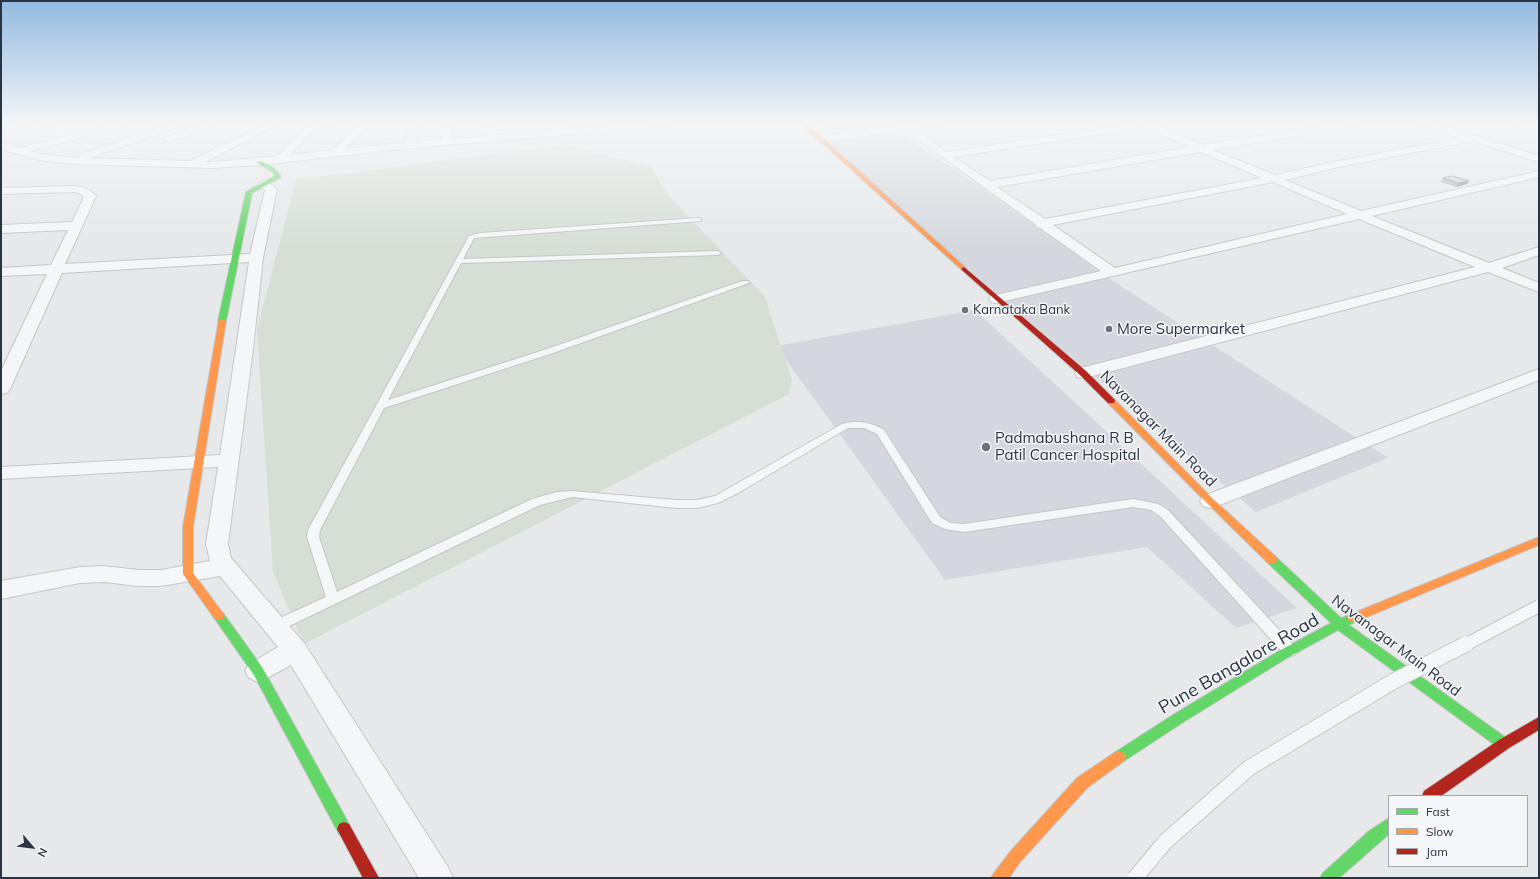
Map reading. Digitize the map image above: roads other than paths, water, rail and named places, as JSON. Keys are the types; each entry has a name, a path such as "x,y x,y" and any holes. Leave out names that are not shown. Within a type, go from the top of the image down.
{"main road":[{"path":"260,164 269,178 249,192 234,258 188,527 188,574 258,671 371,878"},
{"name":"Navanagar Main Road","path":"848,164 996,299 1083,373 1210,501 1339,624 1504,744"},
{"name":"Pune Bangalore Road","path":"999,878 1015,857 1082,783 1152,734 1290,651 1339,624 1539,541"},
{"path":"1430,795 1504,744 1539,723"},
{"path":"1328,878 1374,836 1388,826"}],"street":[{"path":"67,164 58,168 191,173 269,178 271,189 256,258 245,349 217,544 220,558 224,566 294,650 437,878"},
{"path":"166,164 213,164"},
{"path":"958,164 1041,224 1112,272"},
{"path":"987,185 1109,164"},
{"path":"1239,164 1359,215 1539,288"},
{"path":"1041,224 1273,179 1334,164"},
{"path":"996,299 1539,174"},
{"path":"1,191 74,189 87,192 90,196 1,389"},
{"path":"1,229 76,226"},
{"path":"1083,373 1488,268 1539,251"},
{"path":"1,272 234,258 256,258"},
{"path":"1210,501 1539,374"},
{"path":"1,473 199,461 229,461"},
{"path":"1,590 80,575 104,574 138,578 161,578 224,566"},
{"path":"258,671 294,650"}],"lane":[{"path":"333,599 313,537 314,530 470,239 476,236 699,220"},
{"path":"459,261 718,253"},
{"path":"380,406 550,351 745,283"},
{"path":"274,627 536,502 557,496 572,494 676,504 697,504 718,499 845,426 856,424 869,426 881,432 936,520 943,525 953,528 964,528 1133,503 1154,508 1164,513 1290,651"},
{"path":"1135,878 1165,842 1249,768 1394,680 1539,606"}],"place":[{"name":"Karnataka Bank","path":"965,310"},
{"name":"More Supermarket","path":"1109,329"},
{"name":"Padmabushana R B Patil Cancer Hospital","path":"986,447"}]}
